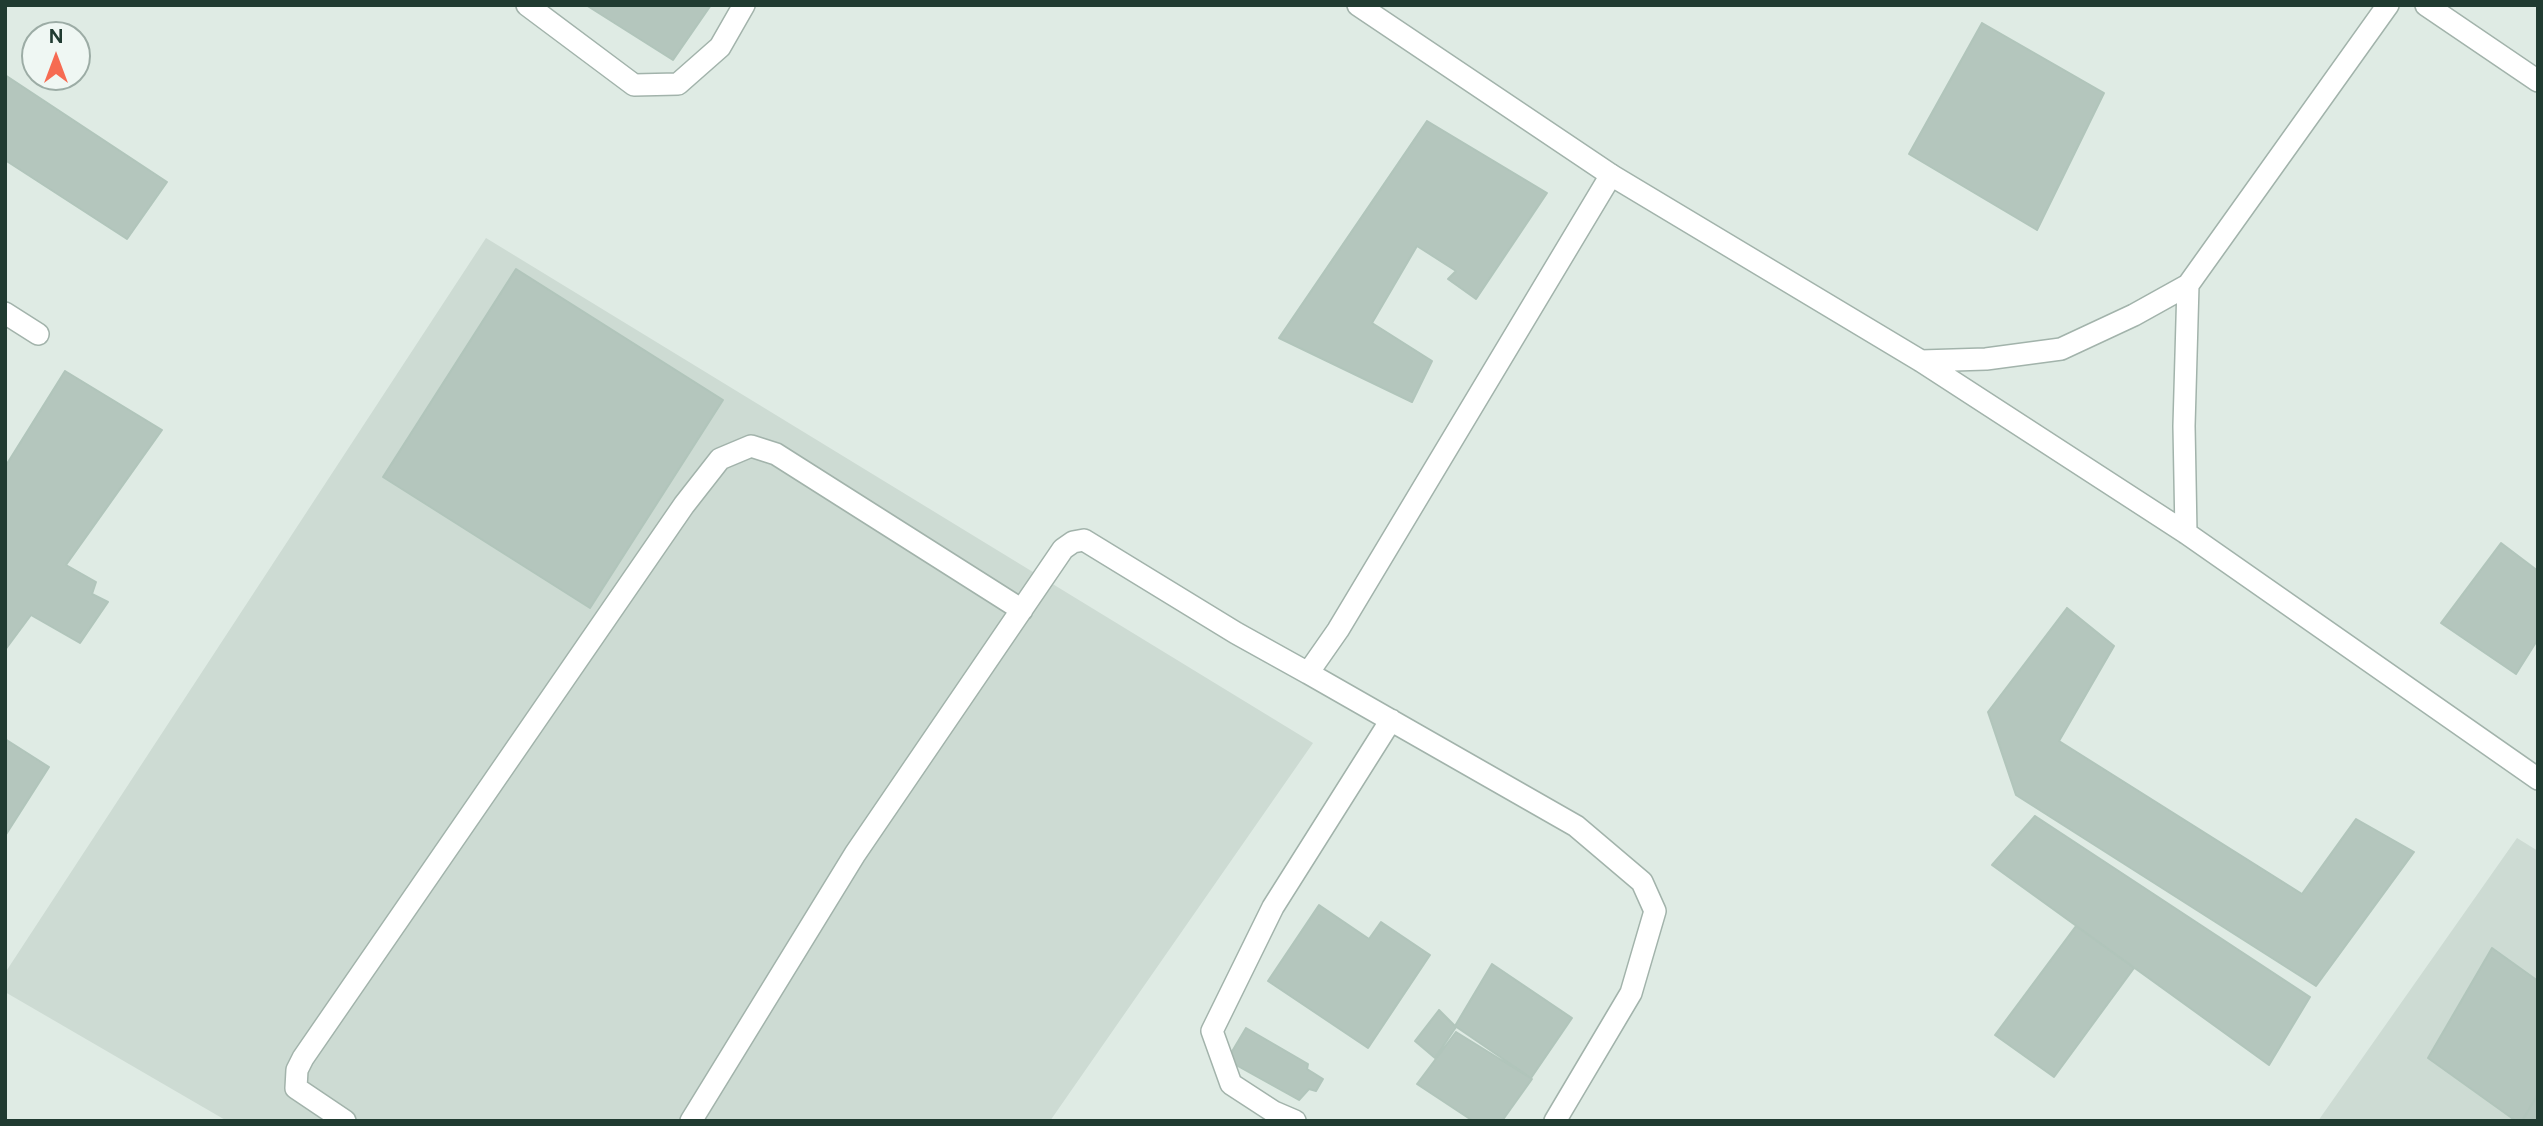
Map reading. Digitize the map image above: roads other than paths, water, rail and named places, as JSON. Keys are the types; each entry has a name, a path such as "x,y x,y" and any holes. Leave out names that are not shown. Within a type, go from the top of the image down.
{"street":[{"path":"527,5 634,85 678,84 720,47 744,5"},
{"path":"1358,5 1611,176 1921,361 2186,533 2538,779"},
{"path":"1921,361 1986,359 2061,349 2134,315 2188,285 2388,5"},
{"path":"2426,5 2538,81"},
{"path":"1308,673 1338,630 1611,176"},
{"path":"2186,533 2184,426 2188,285"},
{"path":"5,313 38,334"},
{"path":"345,1121 296,1088 297,1070 303,1058 684,505 720,459 751,446 776,454 1022,610"},
{"path":"691,1121 855,854 1063,549 1084,540 1236,633 1576,826 1642,882 1655,911 1631,993 1555,1121"},
{"path":"1295,1121 1273,1112 1231,1084 1212,1031 1273,907 1391,720"}]}
